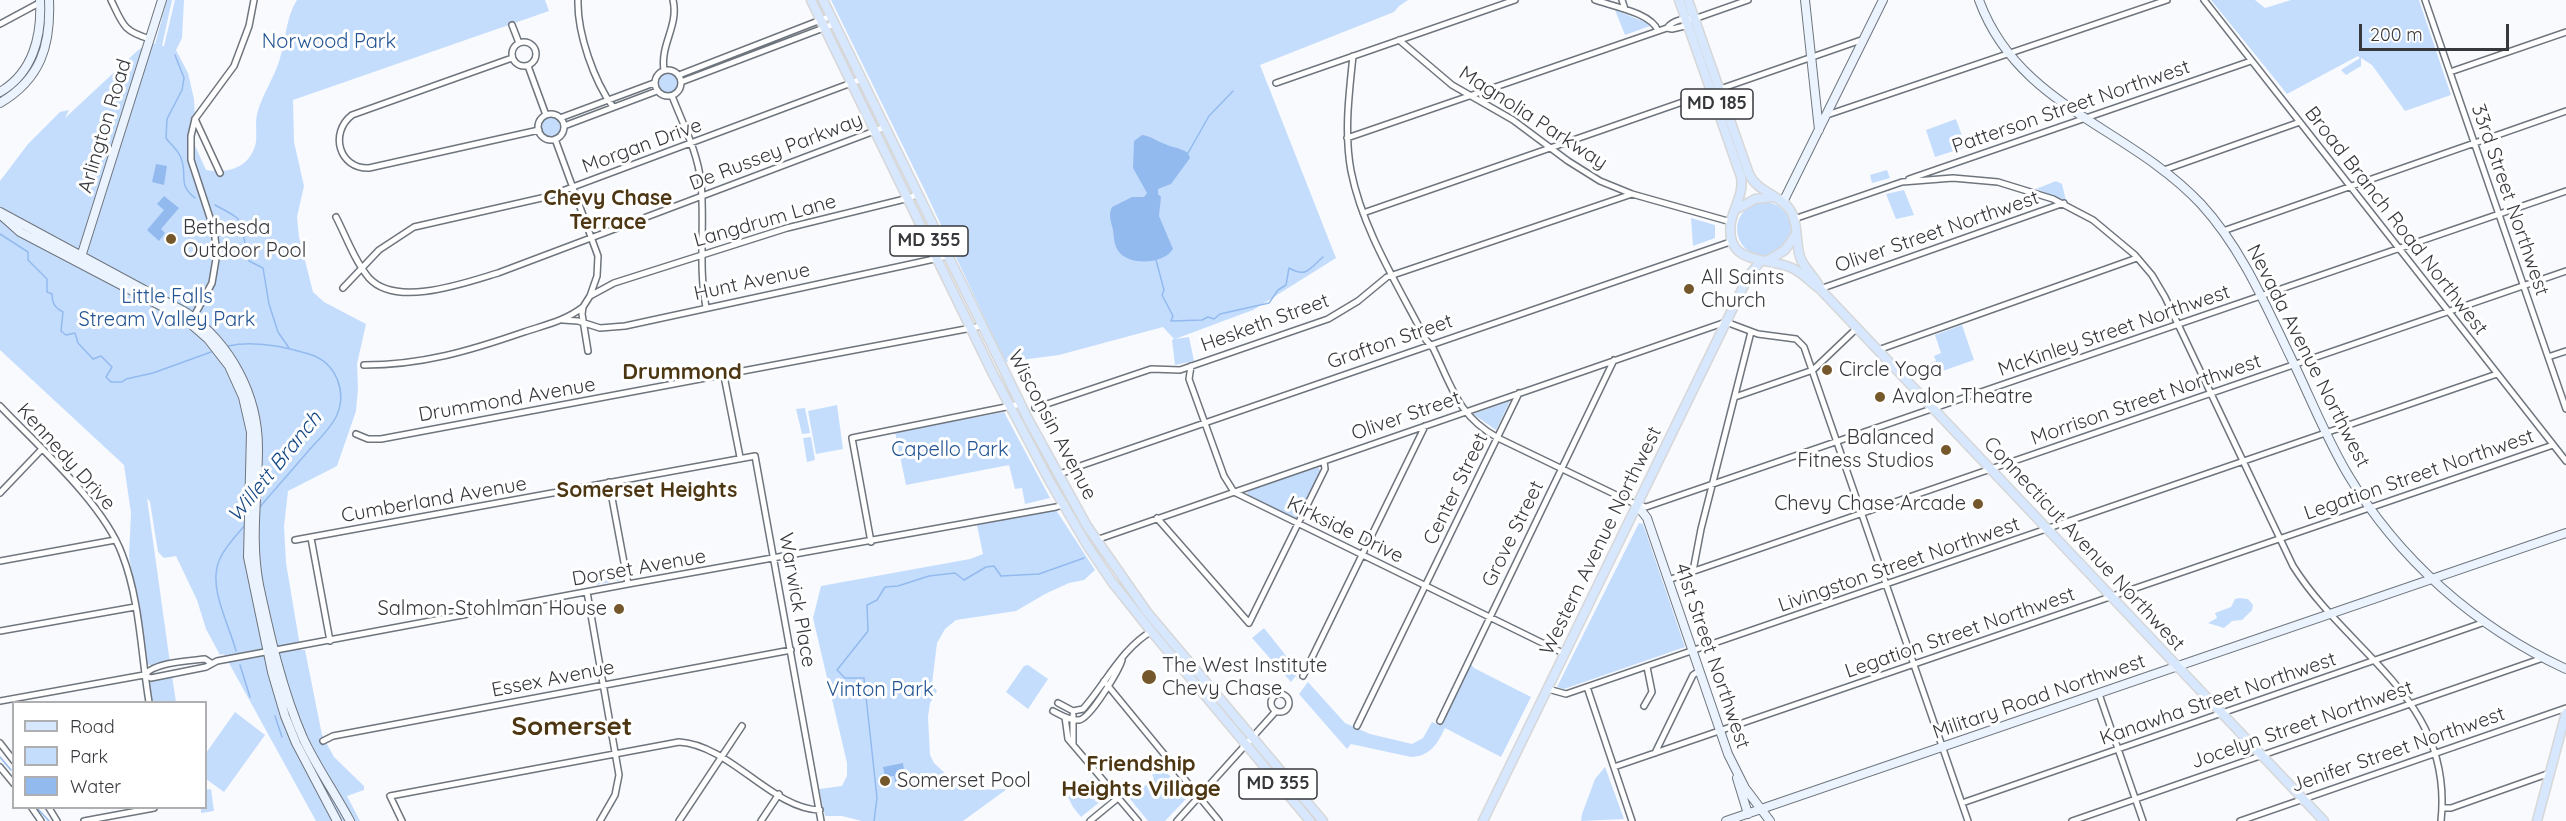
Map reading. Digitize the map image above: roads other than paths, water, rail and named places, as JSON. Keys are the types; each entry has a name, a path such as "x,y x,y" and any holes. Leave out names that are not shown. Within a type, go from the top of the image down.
{"main road":[{"name":"Arlington Road","path":"81,259 162,0"},
{"name":"Wisconsin Avenue","path":"811,0 1011,407 1063,505 1101,567 1151,631 1323,821"},
{"name":"Wisconsin Avenue","path":"823,0 982,326 1072,500 1122,579 1310,821"},
{"name":"MD 185","path":"1679,0 1750,177 1757,186 1773,197"},
{"name":"MD 185","path":"1688,0 1689,21"},
{"path":"1805,0 1819,131"},
{"path":"1783,202 1883,0"},
{"name":"Nevada Avenue Northwest","path":"1979,0 1989,26 2008,55 2038,86 2164,170 2195,199 2223,231 2245,263 2262,296 2326,433 2348,474 2399,545 2432,580 2484,622 2543,658 2566,669"},
{"path":"0,92 22,73 35,49 41,27 44,1"},
{"path":"0,103 22,86 41,61 49,35 44,1"},
{"name":"MD 185","path":"1715,91 1742,180 1742,191 1735,210"},
{"path":"1744,256 1764,261 1785,250 1796,234 1794,219 1783,202 1773,197 1751,200 1735,210 1731,222 1733,241 1744,256 1749,275"},
{"path":"0,213 20,232 81,259 192,320 212,334 231,357 250,397 258,439 255,508 247,528 250,573 272,652 303,738 350,821"},
{"name":"Connecticut Avenue Northwest","path":"1796,234 1802,262 1817,280 1820,289"},
{"name":"Connecticut Avenue Northwest","path":"1764,261 1792,268 1820,289 2324,821"},
{"name":"Western Avenue Northwest","path":"1484,821 1749,275 1764,261"},
{"path":"192,320 219,351 243,397 251,439 251,517 257,571 272,652 290,730 337,821"},
{"name":"41st Street Northwest","path":"1637,505 1647,517 1719,731 1737,773 1737,784 1749,817"},
{"name":"Military Road Northwest","path":"1726,821 1749,817 1761,809 2566,533"},
{"path":"2538,821 2566,711"},
{"path":"1737,773 1754,801 1770,821"},
{"path":"1749,817 1754,801"}],"street":[{"path":"111,0 126,28 132,34 150,39"},
{"path":"192,320 212,283 217,253 214,230 189,151 195,119 234,66 249,26 254,0"},
{"path":"579,0 580,29 608,101 613,107"},
{"path":"664,70 663,52 675,17 673,0"},
{"path":"1276,83 1515,0"},
{"path":"1595,0 1608,2 1654,22 1658,31"},
{"path":"1622,0 1625,9"},
{"path":"1347,138 1667,28 1670,24 1689,21 1748,0"},
{"path":"1827,115 2167,0"},
{"name":"Broad Branch Road Northwest","path":"2204,0 2566,461"},
{"name":"33rd Street Northwest","path":"2427,0 2566,409"},
{"path":"0,24 44,1"},
{"path":"681,82 750,56 832,20"},
{"path":"679,75 823,24"},
{"path":"512,25 520,40 532,45 536,51 535,59 528,66"},
{"path":"2450,72 2566,32"},
{"path":"1363,213 1864,39"},
{"path":"520,40 512,49 512,58 517,65 528,66"},
{"name":"Magnolia Parkway","path":"1399,40 1443,78 1513,120 1585,172 1632,194 1731,222"},
{"path":"748,49 750,56"},
{"path":"1353,56 1347,138 1351,170 1363,213 1465,412 1478,426 1498,438 1637,505"},
{"path":"512,58 352,115 341,127 338,146 348,161 358,167 369,168 538,130"},
{"name":"Patterson Street Northwest","path":"1902,182 2251,61"},
{"path":"528,66 546,115"},
{"path":"664,70 673,70 679,75 680,89 672,96 663,96 657,91 654,83 657,75 664,70"},
{"name":"Morgan Drive","path":"343,288 384,246 414,227 537,200 574,188 862,79"},
{"path":"561,118 564,126 563,133 555,139 545,139 538,130 540,120 546,115 561,118 654,83"},
{"path":"564,126 657,91"},
{"path":"672,96 699,171 702,286 706,307"},
{"path":"2223,231 2566,111"},
{"path":"195,119 220,173"},
{"path":"2164,170 2300,122"},
{"name":"De Russey Parkway","path":"336,217 369,278 382,288 395,293 411,293 478,279 885,127"},
{"path":"364,365 395,365 478,349 562,320 583,307 590,296 597,276 598,256 593,237 555,139"},
{"path":"1937,170 1941,179"},
{"path":"1794,219 1902,182 1964,178 1998,182 2026,189 2064,203 2106,229 2137,258 2157,284 2279,539 2300,578 2412,704 2425,725 2436,753 2441,781 2441,821"},
{"name":"McKinley Street Northwest","path":"1637,505 1650,507 2566,191"},
{"name":"Langdrum Lane","path":"590,296 609,285 787,228 918,194"},
{"name":"Hesketh Street","path":"1035,408 1153,368 1177,371 1328,319 1358,301 1387,277 1632,194"},
{"name":"Oliver Street Northwest","path":"1820,289 2064,203"},
{"name":"Grafton Street","path":"1058,476 1077,467 1205,422 1733,241"},
{"name":"Hunt Avenue","path":"562,320 600,328 618,327 938,260 948,256"},
{"path":"1878,350 2137,258"},
{"name":"Morrison Street Northwest","path":"1668,580 2566,271"},
{"path":"597,276 601,282 609,285"},
{"path":"583,307 588,351"},
{"path":"1726,322 1751,332 1799,341 1804,347 1968,821"},
{"name":"Oliver Street","path":"1096,540 1726,322"},
{"name":"Drummond Avenue","path":"356,434 368,439 381,439 982,326"},
{"path":"1735,397 1813,370 1857,328"},
{"path":"1693,571 1693,562 1711,486 1751,332"},
{"path":"2548,357 2566,351"},
{"name":"Grove Street","path":"1440,721 1614,360"},
{"path":"1191,366 1189,379 1224,476 1234,492"},
{"path":"1177,371 1189,379"},
{"name":"Livingston Street Northwest","path":"1548,689 1563,695 2498,374"},
{"path":"724,376 740,457"},
{"name":"Center Street","path":"1357,726 1519,393"},
{"path":"871,542 852,438 1021,404"},
{"name":"Kennedy Drive","path":"0,406 93,505 115,540 127,567 149,701"},
{"path":"1303,676 1425,426"},
{"name":"Legation Street Northwest","path":"1614,767 2553,444"},
{"path":"0,493 41,450"},
{"name":"Cumberland Avenue","path":"296,540 755,456"},
{"name":"Warwick Place","path":"755,456 821,821"},
{"path":"1158,518 1249,623 1325,469 1324,461"},
{"path":"609,482 628,584"},
{"name":"Kirkside Drive","path":"1234,492 1565,654"},
{"name":"Dorset Avenue","path":"0,701 144,675 150,669 171,665 206,659 211,663 628,584 871,542 1063,505 1072,500"},
{"path":"310,538 330,640"},
{"path":"0,561 115,540"},
{"path":"588,592 620,775 610,807 600,821"},
{"path":"0,631 135,607"},
{"name":"Kanawha Street Northwest","path":"1962,803 2484,622"},
{"path":"1053,711 1072,719 1081,720 1085,717 1117,664 1151,631 1161,628"},
{"name":"Essex Avenue","path":"322,741 333,736 790,650"},
{"name":"Jocelyn Street Northwest","path":"2072,821 2543,658"},
{"path":"1644,706 1652,692 1647,667"},
{"path":"1655,753 1693,675 1699,671"},
{"path":"1058,703 1073,711 1083,709 1106,683"},
{"path":"1106,683 1219,821"},
{"path":"1587,687 1632,821"},
{"path":"2099,694 2143,821"},
{"path":"1073,711 1073,744"},
{"path":"1177,821 1276,711"},
{"name":"Jenifer Street Northwest","path":"2240,821 2566,711"},
{"path":"1065,717 1065,735 1138,821"},
{"path":"679,821 742,726"},
{"path":"402,821 390,796 679,742 695,743 805,808 820,810"},
{"path":"0,743 12,758"},
{"path":"0,767 12,782"},
{"path":"7,776 12,773"},
{"path":"2442,808 2451,808 2550,773"},
{"path":"761,821 779,794"},
{"path":"1090,821 1118,798"},
{"path":"84,821 149,809"}],"water":[{"path":"1142,135 1185,151 1190,158 1171,184 1158,189 1161,197 1159,216 1173,249 1162,258 1147,261 1131,260 1119,252 1115,244 1110,215 1112,207 1132,197 1144,197 1147,193 1133,168 1134,141"},
{"path":"156,164 167,166 164,185 152,182"},
{"path":"164,196 179,208 161,229 165,233 159,241 147,230 164,210 157,204"},
{"path":"903,763 906,786 900,790 896,786 894,776 885,777 883,767"}],"waterway":[{"path":"175,55 184,78 182,90 167,119 166,138 180,155 186,188 195,198"},
{"path":"1188,153 1209,116 1233,91"},
{"path":"215,205 235,216 240,222 249,261 263,268 269,304 278,332 289,348"},
{"name":"Willett Branch","path":"0,234 28,252 28,260 47,279 47,292 52,294 54,305 63,312 61,331 66,335 75,333 78,343 93,359 101,356 112,367 106,377 111,382 122,382 153,373 211,352"},
{"path":"1156,260 1164,290 1162,295 1173,316 1171,321 1202,320 1208,317 1214,319 1220,314 1269,303 1278,290 1286,285 1289,268 1300,272 1308,271 1323,257"},
{"name":"Willett Branch","path":"228,346 268,345 309,354 318,358 333,371 340,388 339,407 331,426 259,508"},
{"name":"Willett Branch","path":"236,651 221,606 216,572 224,551 246,524"},
{"path":"874,821 877,798 864,678 845,678 837,670 868,631 867,605 877,600 885,587 898,586 929,576 955,573 964,580 986,567 994,566 1001,576 1039,574 1084,558"},
{"name":"Willett Branch","path":"240,665 250,697"},
{"path":"275,716 282,737"},
{"path":"0,757 11,770"},
{"path":"38,809 49,821"}],"place":[{"name":"Bethesda Outdoor Pool","path":"171,239"},
{"name":"All Saints Church","path":"1689,289"},
{"name":"Circle Yoga","path":"1827,370"},
{"name":"Avalon Theatre","path":"1880,397"},
{"name":"Balanced Fitness Studios","path":"1946,450"},
{"name":"Chevy Chase Arcade","path":"1978,504"},
{"name":"Salmon-Stohlman House","path":"619,609"},
{"name":"The West Institute Chevy Chase","path":"1149,677"},
{"name":"Somerset Pool","path":"885,781"}],"district":[{"name":"Chevy Chase Terrace","path":"608,211"},
{"name":"Drummond","path":"682,372"},
{"name":"Somerset Heights","path":"647,491"},
{"name":"Somerset","path":"572,727"},
{"name":"Friendship Heights Village","path":"1141,776"}],"park label":[{"name":"Norwood Park","path":"329,42"},
{"name":"Little Falls Stream Valley Park","path":"167,308"},
{"name":"Capello Park","path":"950,450"},
{"name":"Vinton Park","path":"880,690"}]}
